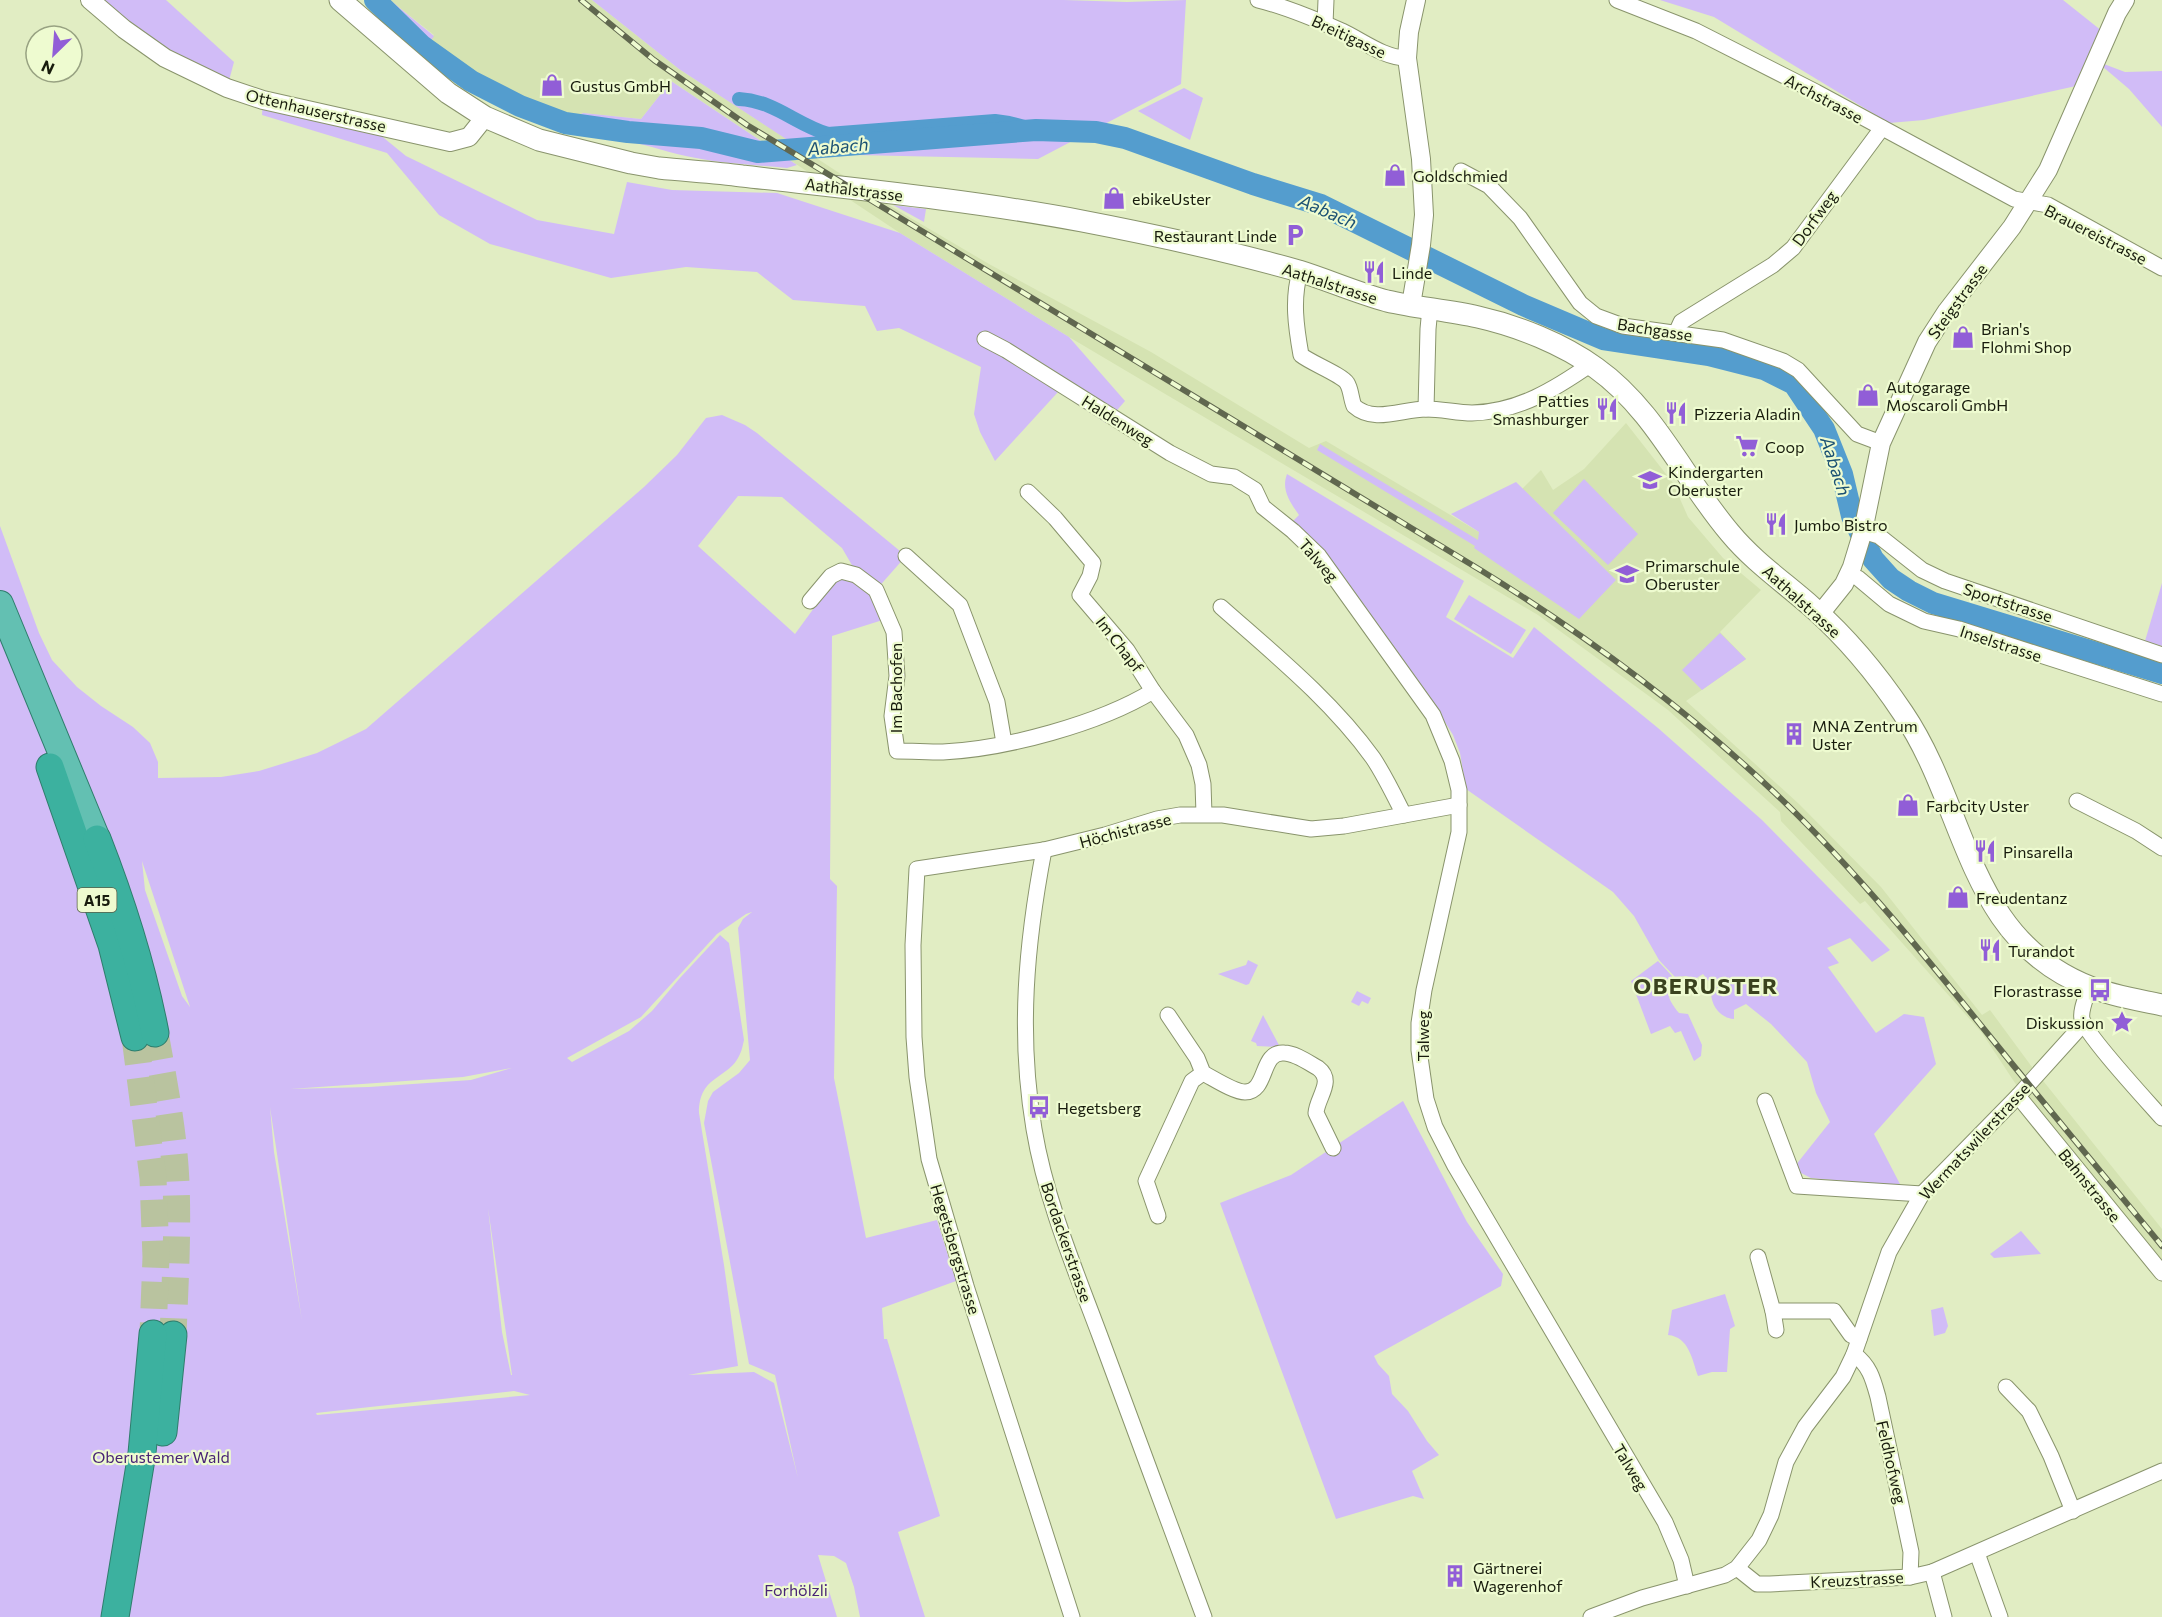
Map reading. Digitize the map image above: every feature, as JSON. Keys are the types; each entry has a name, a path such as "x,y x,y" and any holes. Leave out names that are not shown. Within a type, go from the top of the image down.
{"highway":[{"name":"A15","path":"0,604 97,839 134,943 145,1035 121,976 104,919 0,628"},
{"path":"115,1617 163,1334 159,1455 132,1617"}],"main road":[{"name":"Aathalstrasse","path":"340,0 448,93 485,117 539,140 631,163 673,170 850,188 1039,213 1116,228 1300,272 1385,300 1500,322 1591,364 1614,381 1644,413 1732,536 1820,614 1858,654 1904,714 1923,746 1983,888 1999,915 2014,935 2048,965 2090,987"},
{"path":"2090,987 2162,1005"}],"street":[{"name":"Ottenhauserstrasse","path":"90,0 124,30 165,58 195,74 263,100 450,142 469,137 485,117"},
{"name":"Breitigasse","path":"1258,0 1276,4 1324,24 1387,54 1407,58"},
{"path":"1324,24 1326,0"},
{"path":"1416,0 1409,32 1407,58 1422,166 1424,215 1417,268 1421,307 1428,329 1426,409"},
{"name":"Archstrasse","path":"1617,0 1696,31 1816,92 2014,199 2028,203"},
{"name":"Steigstrasse","path":"1820,614 1849,575 1866,528 1881,443 1936,327 2028,203 2048,170 2117,13 2125,0"},
{"name":"Dorfweg","path":"1676,333 1681,322 1766,270 1793,248 1882,128"},
{"name":"Bachgasse","path":"1461,171 1489,186 1509,206 1580,303 1596,316 1623,326 1723,340 1783,361 1798,370 1857,434 1881,443"},
{"name":"Brauereistrasse","path":"2028,203 2048,205 2162,268"},
{"path":"1300,272 1295,292 1300,355 1311,363 1342,377 1354,406 1368,414 1426,409 1474,413 1509,408 1540,396 1591,364"},
{"name":"Haldenweg","path":"985,339 1181,459 1211,474 1234,477 1255,490"},
{"name":"Talweg","path":"1255,490 1263,507 1319,556 1428,707 1443,734 1459,790 1458,842 1424,990 1419,1023 1419,1050 1426,1099 1435,1127 1455,1166 1665,1522 1681,1560 1687,1586"},
{"name":"Im Chapf","path":"1028,492 1055,518 1093,563 1090,576 1080,595 1127,650 1153,691 1176,720 1193,750 1203,784 1204,814"},
{"name":"Sportstrasse","path":"1866,528 1922,570 1945,581 2162,655"},
{"path":"906,556 960,605 997,702 1004,743"},
{"name":"Im Bachofen","path":"810,601 831,576 841,571 856,575 876,590 889,618 897,648 897,676 892,716 897,751 944,752 1004,743 1060,729 1117,710 1153,691"},
{"name":"Inselstrasse","path":"1849,575 1858,578 1889,604 1924,621 2162,694"},
{"path":"1221,607 1303,678 1363,745 1404,814"},
{"path":"2077,801 2136,831 2162,849"},
{"name":"Höchistrasse","path":"917,869 1044,850 1157,819 1204,814 1243,817 1276,825 1311,829 1344,826 1459,805"},
{"name":"Bordackerstrasse","path":"1044,850 1032,915 1026,980 1028,1068 1034,1131 1054,1212 1204,1617"},
{"name":"Hegetsbergstrasse","path":"917,869 913,945 914,1037 917,1077 929,1159 966,1286 1072,1617"},
{"path":"2090,987 2083,1010 2084,1023 2162,1118"},
{"path":"1168,1015 1197,1058 1203,1073 1239,1091 1247,1093 1255,1089 1271,1059 1279,1053 1291,1054 1323,1072 1326,1082 1316,1113 1333,1148"},
{"name":"Wermatswilerstrasse","path":"1591,1617 1642,1598 1713,1579 1737,1568 1759,1540 1771,1515 1786,1462 1798,1439 1831,1396 1857,1347 1889,1252 1922,1194 2018,1096 2084,1023"},
{"path":"1158,1216 1146,1181 1192,1081 1203,1073"},
{"name":"Bahnstrasse","path":"2018,1096 2162,1273"},
{"path":"1765,1101 1797,1186 1922,1194"},
{"path":"1758,1257 1776,1330"},
{"path":"1773,1311 1834,1311 1857,1347"},
{"name":"Feldhofweg","path":"1857,1347 1872,1374 1878,1397 1911,1552 1910,1577"},
{"path":"2006,1387 2029,1411 2051,1456 2073,1511"},
{"name":"Kreuzstrasse","path":"1737,1568 1757,1584 1910,1577 1932,1572 2162,1471"},
{"path":"1977,1553 2000,1617"},
{"path":"1932,1572 1944,1617"}],"shaded area":[{"path":"390,0 592,0 679,69 887,204 989,264 1151,352 1309,448 1326,441 1479,532 1541,470 1553,490 1584,469 1626,423 1673,483 1688,517 1723,558 1761,590 1720,632 1746,659 1686,701 1799,804 1881,887 1982,1015 1990,1010 2032,1067 2162,1229 2162,1262 2015,1083 1982,1033 1865,901 1860,904 1781,821 1780,812 1668,710 1538,615 1069,337 900,233 671,81 641,119 583,113 565,123 488,88 429,42 434,35"}],"green space":[{"path":"90,0 166,0 234,62 227,88"},
{"path":"364,0 390,0 434,36 430,42 488,88 565,123 583,113 641,119 671,81 797,165 787,168 707,160 557,128 524,117 491,102 456,80 409,42"},
{"path":"592,0 1127,2 1186,0 1181,84 1038,159 809,154 679,69"},
{"path":"1660,0 2063,0 2107,35 2096,61 2076,86 1924,120 1889,123 1714,17"},
{"path":"2096,61 2125,72 2162,71 2162,127 2129,89"},
{"path":"1184,88 1203,98 1190,140 1138,111"},
{"path":"263,100 363,121 406,156 537,220 614,234 627,182 672,190 777,193 900,233 1069,337 1125,401 1106,423 1058,392 995,461 980,432 974,414 981,367 899,328 877,331 865,306 793,300 757,272 686,267 611,278 490,244 439,215 387,153 262,115"},
{"path":"893,205 926,209 924,222"},
{"path":"722,415 757,433 906,556 876,590 889,618 832,636 830,879 837,886 834,1078 866,1238 937,1220 956,1281 882,1308 884,1339 887,1339 940,1516 898,1532 925,1617 860,1617 846,1563 834,1556 818,1555 837,1617 0,1617 0,526 39,633 52,660 77,687 133,727 150,743 158,762 158,778 221,777 259,771 317,753 366,729 644,487 677,455 706,418","holes":["738,496 782,497 842,548 856,572 841,571 795,634 698,546","142,861 190,1007 182,996 145,890","752,912 743,919 738,928 750,1060 739,1073 713,1092 708,1101 704,1123 749,1364 775,1375 798,1478 774,1383 754,1372 688,1375 738,1366 699,1113 700,1100 704,1091 735,1062 744,1040 729,943 720,935 652,1011 629,1031 572,1062 567,1058 641,1017 717,934","512,1068 471,1080 369,1087 290,1089 463,1077","270,1107 302,1321 274,1152","488,1208 512,1375 502,1332","514,1391 530,1395 317,1415 316,1413"]},
{"path":"1320,444 1478,540 1479,532 1451,514 1516,482 1616,580 1579,619 1474,548 1475,546 1317,450"},
{"path":"1287,474 1464,581 1446,617 1513,658 1534,627 1658,728 1762,820 1890,950 1872,962 1850,938 1827,948 1839,963 1828,967 1876,1033 1904,1014 1924,1017 1936,1064 1874,1134 1901,1186 1811,1178 1799,1172 1795,1166 1830,1122 1816,1093 1807,1062 1771,1024 1746,1004 1734,1010 1734,1019 1719,1012 1711,996 1712,985 1703,974 1695,979 1686,976 1675,977 1659,960 1634,916 1613,892 1466,789 1460,753 1453,735 1427,693 1317,543 1293,521 1299,515 1286,491"},
{"path":"1584,479 1638,534 1608,565 1553,513"},
{"path":"2162,583 2162,646 2145,641"},
{"path":"1469,595 1526,630 1511,654 1454,619"},
{"path":"1720,633 1746,659 1702,690 1682,670"},
{"path":"1248,960 1258,965 1249,984 1246,985 1218,974 1246,965"},
{"path":"1658,961 1672,976 1668,987 1670,1000 1679,1013 1688,1014 1702,1045 1701,1056 1694,1061 1681,1031 1675,1033 1670,1026 1651,1034 1631,981"},
{"path":"1357,991 1371,998 1368,1004 1362,1001 1359,1006 1351,1002"},
{"path":"1263,1015 1280,1047 1257,1046 1251,1041"},
{"path":"1403,1101 1467,1222 1503,1274 1501,1286 1374,1356 1389,1376 1392,1394 1408,1411 1439,1455 1412,1471 1424,1499 1413,1496 1336,1519 1220,1203 1291,1175"},
{"path":"2021,1231 2041,1254 1994,1258 1990,1254"},
{"path":"1725,1294 1735,1326 1730,1329 1727,1372 1712,1372 1698,1376 1685,1344 1668,1335 1672,1310"},
{"path":"1943,1307 1948,1326 1945,1333 1934,1336 1931,1310"}],"waterway":[{"name":"Aabach","path":"375,0 422,46 471,81 520,106 565,123 628,132 701,138 758,152 1036,130 1096,132 1125,138 1253,184 1321,205 1523,305 1603,339 1709,355 1764,369 1794,384 1824,429 1842,474 1852,516 1873,559 1891,579 1933,603 2162,673"},
{"path":"739,99 774,108 828,134 995,121 1036,130"}],"tunnel":[{"path":"155,1033 175,1164 177,1202 173,1335"},
{"path":"135,1037 153,1178 156,1257 153,1334"}],"railway":[{"path":"581,0 654,60 747,125 1482,571 1559,621 1634,674 1741,762 1834,852 1917,947 2162,1246"}],"place":[{"name":"Gustus GmbH","path":"552,85"},
{"name":"Goldschmied","path":"1395,175"},
{"name":"ebikeUster","path":"1114,198"},
{"name":"Restaurant Linde","path":"1295,235"},
{"name":"Linde","path":"1374,272"},
{"name":"Brian's Flohmi Shop","path":"1963,337"},
{"name":"Autogarage Moscaroli GmbH","path":"1868,395"},
{"name":"Patties Smashburger","path":"1607,409"},
{"name":"Pizzeria Aladin","path":"1676,413"},
{"name":"Coop","path":"1747,446"},
{"name":"Kindergarten Oberuster","path":"1650,480"},
{"name":"Jumbo Bistro","path":"1776,524"},
{"name":"Primarschule Oberuster","path":"1627,574"},
{"name":"MNA Zentrum Uster","path":"1794,734"},
{"name":"Farbcity Uster","path":"1908,805"},
{"name":"Pinsarella","path":"1985,851"},
{"name":"Freudentanz","path":"1958,897"},
{"name":"Turandot","path":"1990,950"},
{"name":"Florastrasse","path":"2100,990"},
{"name":"Diskussion","path":"2122,1022"},
{"name":"Hegetsberg","path":"1039,1107"},
{"name":"Gärtnerei Wagerenhof","path":"1455,1576"}],"district":[{"name":"OBERUSTER","path":"1706,985"}],"park label":[{"name":"Oberustemer Wald","path":"161,1456"},
{"name":"Forhölzli","path":"796,1589"}]}
